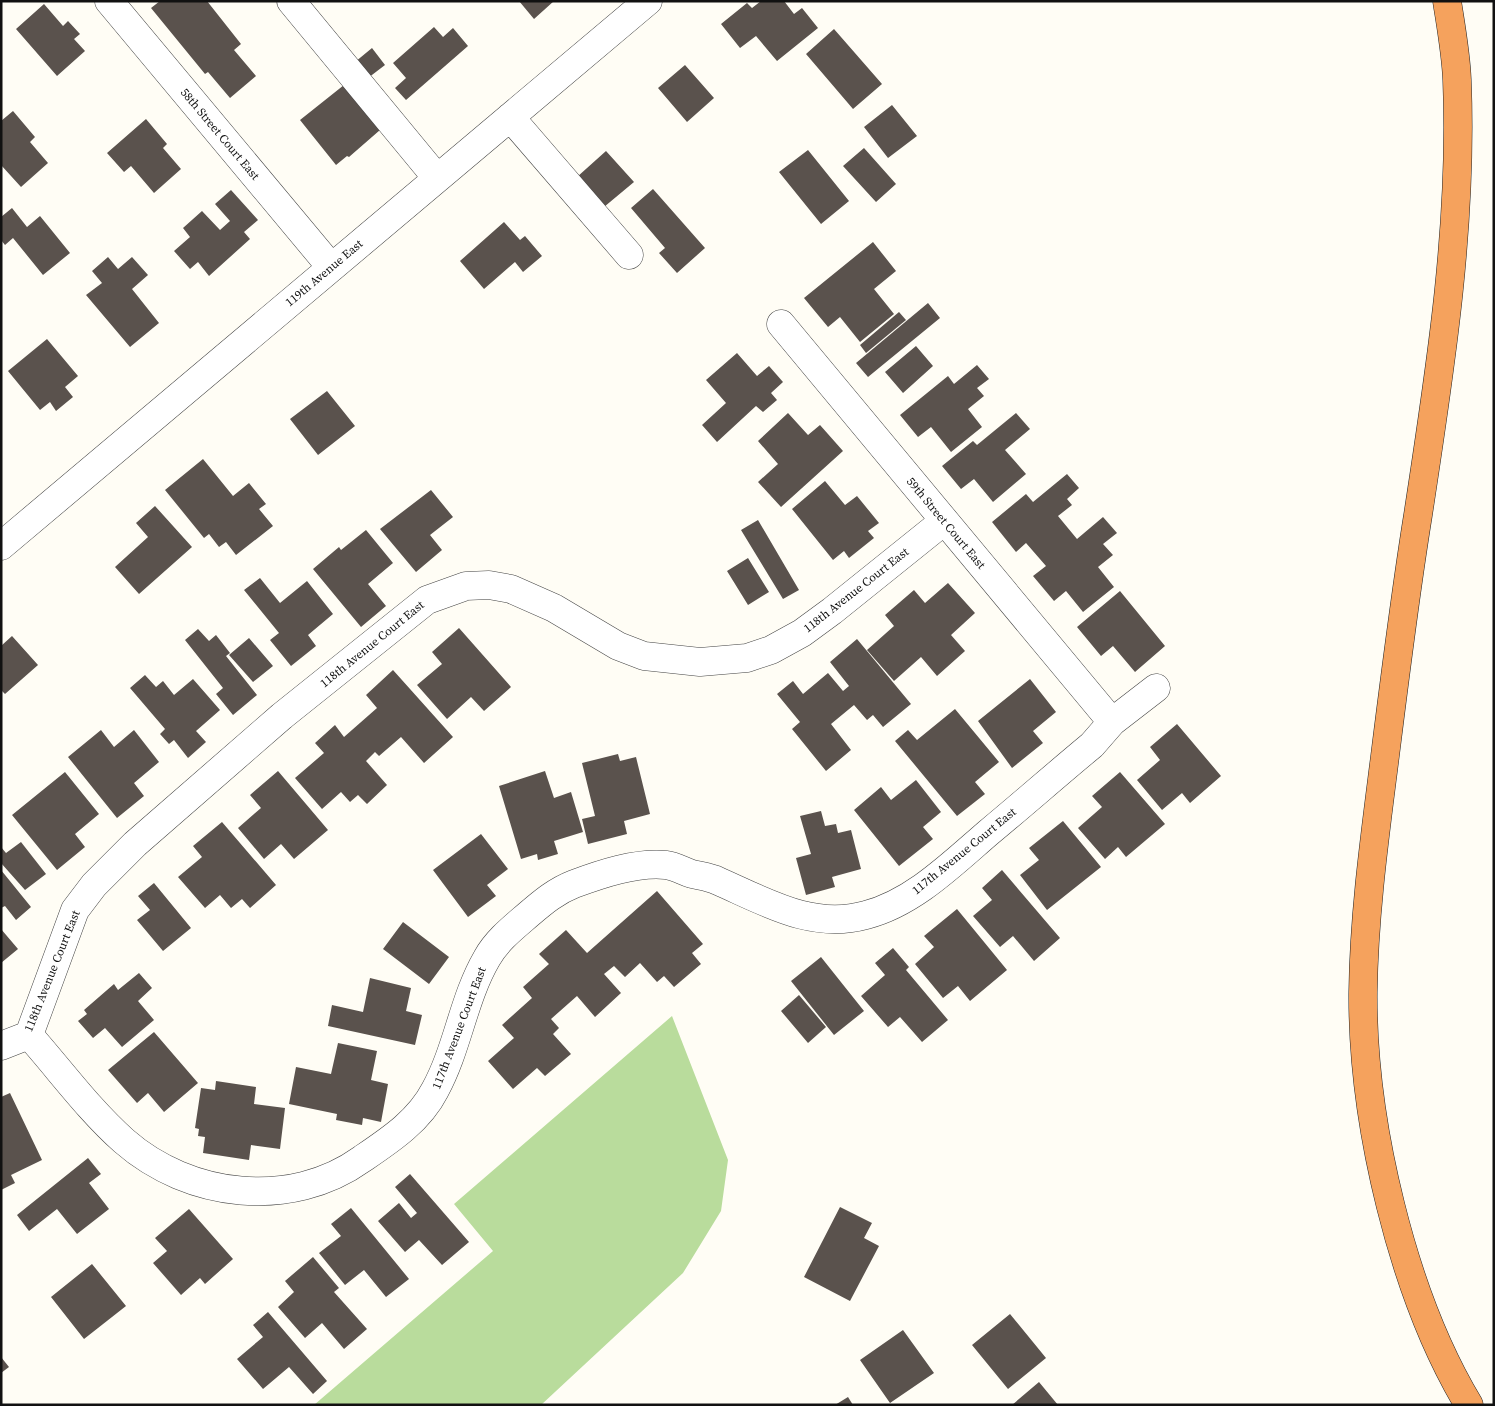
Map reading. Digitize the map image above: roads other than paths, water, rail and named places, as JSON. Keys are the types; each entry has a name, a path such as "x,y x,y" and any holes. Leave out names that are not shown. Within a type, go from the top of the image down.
{"highway":[{"path":"1448,1 1457,76 1458,170 1450,276 1438,382 1403,613 1371,867 1363,993 1365,1058 1374,1123 1392,1212 1436,1340 1469,1405"}],"street":[{"name":"58th Street Court East","path":"109,1 330,267"},
{"path":"291,1 437,178"},
{"name":"119th Avenue East","path":"1,546 648,1"},
{"path":"510,117 629,255"},
{"name":"59th Street Court East","path":"781,324 1112,722"},
{"name":"118th Avenue Court East","path":"1,1046 29,1035 75,910 94,885 135,844 282,716 427,600 466,586 489,585 511,590 554,608 618,646 644,656 700,662 747,658 771,650 802,633 944,521"},
{"name":"117th Avenue Court East","path":"29,1035 111,1128 127,1143 158,1165 187,1178 212,1186 234,1189 272,1192 323,1181 342,1173 393,1138 427,1104 454,1046 466,1004 487,956 503,936 552,894 574,884 624,869 667,866 716,880 741,893 818,920 866,915 900,902 945,869 1092,745 1112,722 1156,688"}]}
